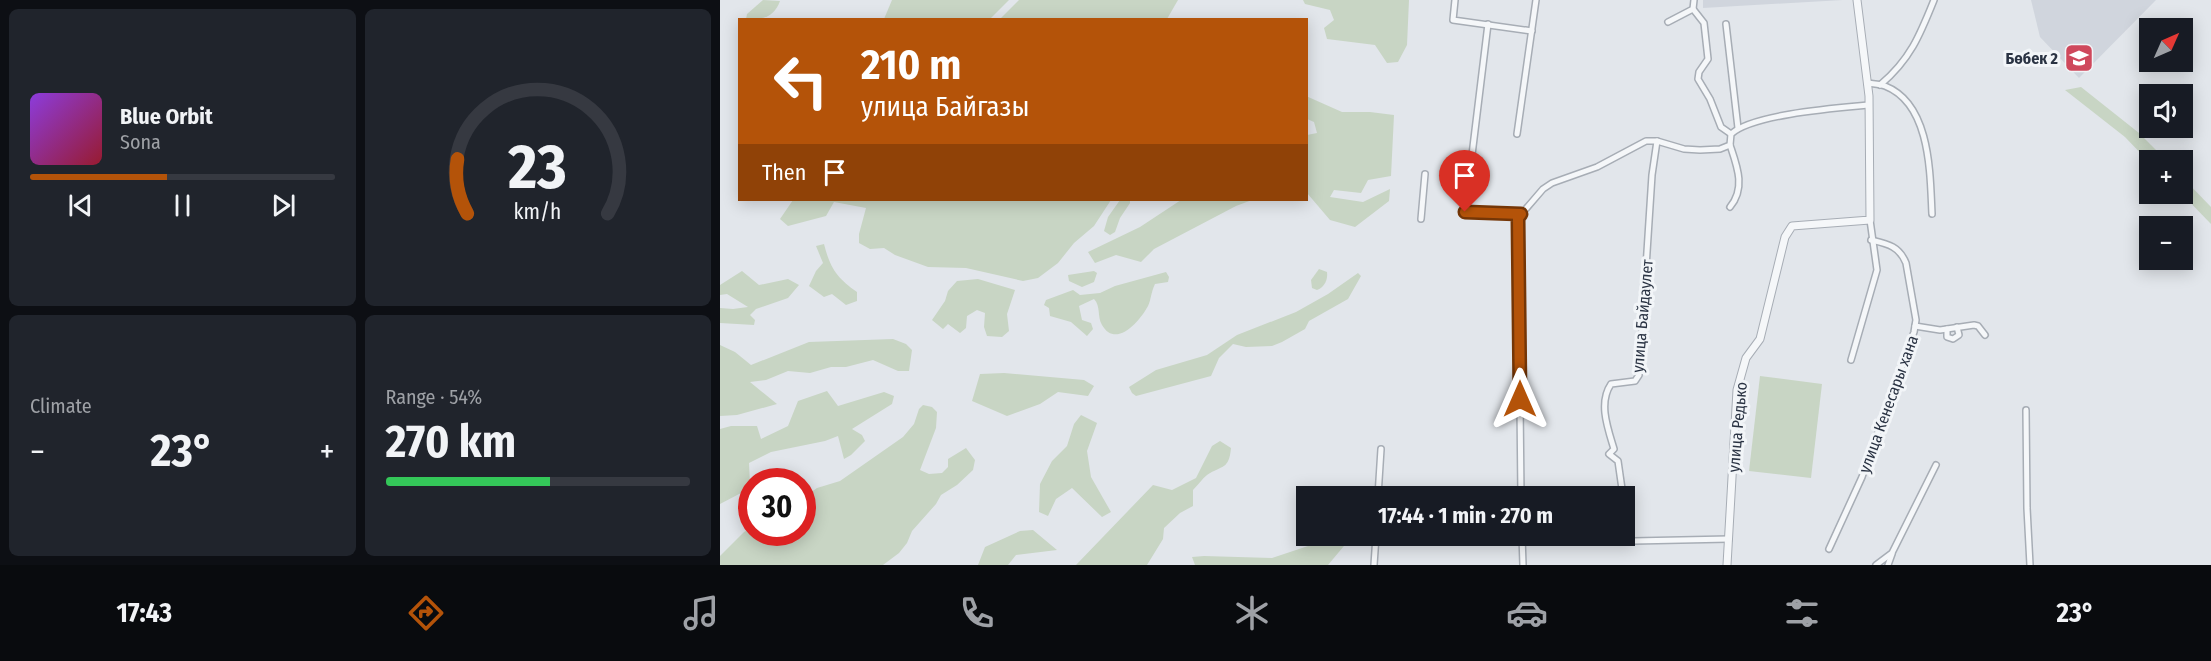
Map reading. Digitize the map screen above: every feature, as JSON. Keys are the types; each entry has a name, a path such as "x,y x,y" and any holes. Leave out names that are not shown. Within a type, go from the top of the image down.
{"street":[{"path":"1455,0 1453,20 1532,31"},
{"path":"1517,134 1536,0"},
{"path":"1694,0 1693,9 1704,22 1708,59 1699,72 1698,79 1710,99 1721,127 1731,134"},
{"path":"1851,360 1878,270 1870,220 1869,105 1857,0"},
{"path":"1880,85 1896,72 1908,57 1934,0"},
{"path":"1668,22 1693,9"},
{"path":"1488,24 1465,212 1521,214"},
{"path":"1726,24 1738,128"},
{"path":"1867,83 1880,85 1894,92 1912,109 1924,138 1930,165 1932,214"},
{"path":"1730,207 1737,199 1739,183 1738,167 1730,145 1731,134 1738,128 1788,114 1869,105"},
{"path":"1521,486 1518,218 1543,189 1552,183 1597,167 1646,141 1657,141 1684,149 1700,150 1720,149 1730,145"},
{"name":"улица Байдаулет","path":"1622,486 1618,461 1610,454 1614,449 1604,414 1608,388 1611,384 1635,381 1639,375 1652,175 1657,141"},
{"path":"1421,219 1425,174"},
{"name":"улица Редько","path":"1727,565 1737,390 1746,358 1760,339 1785,237 1792,226 1870,220"},
{"name":"улица Кенесары хана","path":"1829,549 1862,477 1915,326 1903,254 1894,246 1872,240"},
{"path":"1915,326 1947,329 1978,326 1986,335"},
{"path":"1947,329 1947,337 1953,339 1959,334 1957,327"},
{"path":"2026,410 2026,508 2030,565"},
{"path":"1379,486 1381,449"},
{"path":"1888,565 1936,465"},
{"path":"1635,541 1729,539"},
{"path":"1374,565 1375,546"},
{"path":"1522,546 1523,565"},
{"path":"1876,565 1893,553"}],"shaded area":[{"path":"1703,0 1843,0 1703,8"},
{"name":"Бөбек 2","path":"2031,0 2156,0 2079,78 2040,37"}],"green space":[{"path":"763,0 780,1 774,11 766,17 746,18 747,14"},
{"path":"892,0 1009,0 991,18 884,18"},
{"path":"1019,0 1178,0 1168,18 1001,18"},
{"path":"1303,0 1409,0 1407,45 1398,62 1387,63 1375,45 1327,39 1324,28 1334,20 1330,10 1305,4"},
{"path":"2081,87 2139,133 2139,138 2144,138 2156,150 2139,152 2125,137 2065,90"},
{"path":"1308,97 1342,112 1394,115 1391,176 1368,180 1361,193 1334,190 1330,197 1363,202 1390,189 1389,201 1355,227 1330,220 1308,194 1308,135 1317,133 1314,122 1308,119"},
{"path":"2193,188 2211,207 2211,224 2192,204"},
{"path":"792,201 1110,201 1094,226 1074,243 1058,263 1038,278 1023,281 966,268 928,267 895,255 884,248 870,249 859,243 866,208 834,202 826,216 788,226 780,219"},
{"path":"1119,201 1130,201 1115,232 1110,235 1104,231 1108,217"},
{"path":"1179,201 1249,201 1154,249 1141,262 1116,255 1095,263 1088,252 1140,227"},
{"path":"824,244 835,272 857,292 857,301 846,305 832,294 824,297 809,286 816,271 823,263 816,246"},
{"path":"1319,269 1327,272 1327,277 1324,285 1317,290 1312,288 1311,280"},
{"path":"742,271 759,285 788,279 799,285 788,298 756,309 750,315 755,320 754,325 720,323 720,308 748,307 727,294 720,295 720,285"},
{"path":"1094,271 1097,273 1094,282 1082,287 1069,281 1068,275"},
{"path":"1166,272 1169,277 1168,282 1155,284 1144,312 1134,325 1121,333 1108,332 1102,325 1098,305 1094,299 1079,306 1082,320 1091,323 1093,329 1087,336 1071,322 1050,316 1049,308 1044,305 1046,300 1073,290 1080,295 1100,293 1115,286"},
{"path":"1358,273 1361,276 1348,299 1309,321 1305,329 1282,342 1272,346 1246,347 1233,344 1219,358 1211,376 1136,396 1132,393 1129,387 1156,370 1207,355 1237,335 1296,312 1328,294"},
{"path":"978,279 1015,290 1007,314 1009,331 1002,337 987,336 984,327 985,313 977,310 967,316 966,328 960,333 948,324 943,329 932,320 945,301 948,291 957,281"},
{"path":"893,339 906,344 912,350 909,371 898,371 873,360 810,373 788,371 766,380 750,382 777,404 737,415 720,416 720,345 735,352 751,365 809,342"},
{"path":"1004,373 1084,380 1094,386 1088,396 1058,392 1040,404 1007,416 972,401 980,374"},
{"path":"1760,376 1822,384 1811,478 1749,471"},
{"path":"827,391 838,406 884,392 894,396 892,404 852,429 862,435 865,441 851,455 844,459 838,436 825,441 771,452 749,463 749,468 738,468 738,495 720,504 720,429 731,426 757,426 761,439 788,426 798,401"},
{"path":"923,405 932,407 937,412 936,428 920,470 929,474 942,473 948,467 948,459 966,448 975,460 973,470 957,485 941,495 912,531 907,543 899,553 883,565 720,565 720,556 738,538 738,546 816,546 816,489 840,481 903,437 914,424 919,409"},
{"path":"1081,415 1097,423 1087,451 1091,477 1111,512 1102,517 1072,488 1056,499 1048,516 1039,512 1040,484 1052,461 1067,446 1074,424"},
{"path":"1220,441 1231,448 1229,460 1224,466 1207,475 1193,490 1193,506 1180,513 1164,528 1163,539 1147,565 1076,565 1153,485 1172,490 1196,478 1212,446"},
{"path":"1033,530 1057,550 1016,555 1008,565 978,565 985,547 1020,531"},
{"path":"1308,546 1344,546 1328,565 1195,565 1192,557 1204,556 1272,558"}],"place":[{"name":"Бөбек 2","path":"2079,58"}],"route":[{"path":"1465,212 1521,214 1518,218 1520,399"}]}
